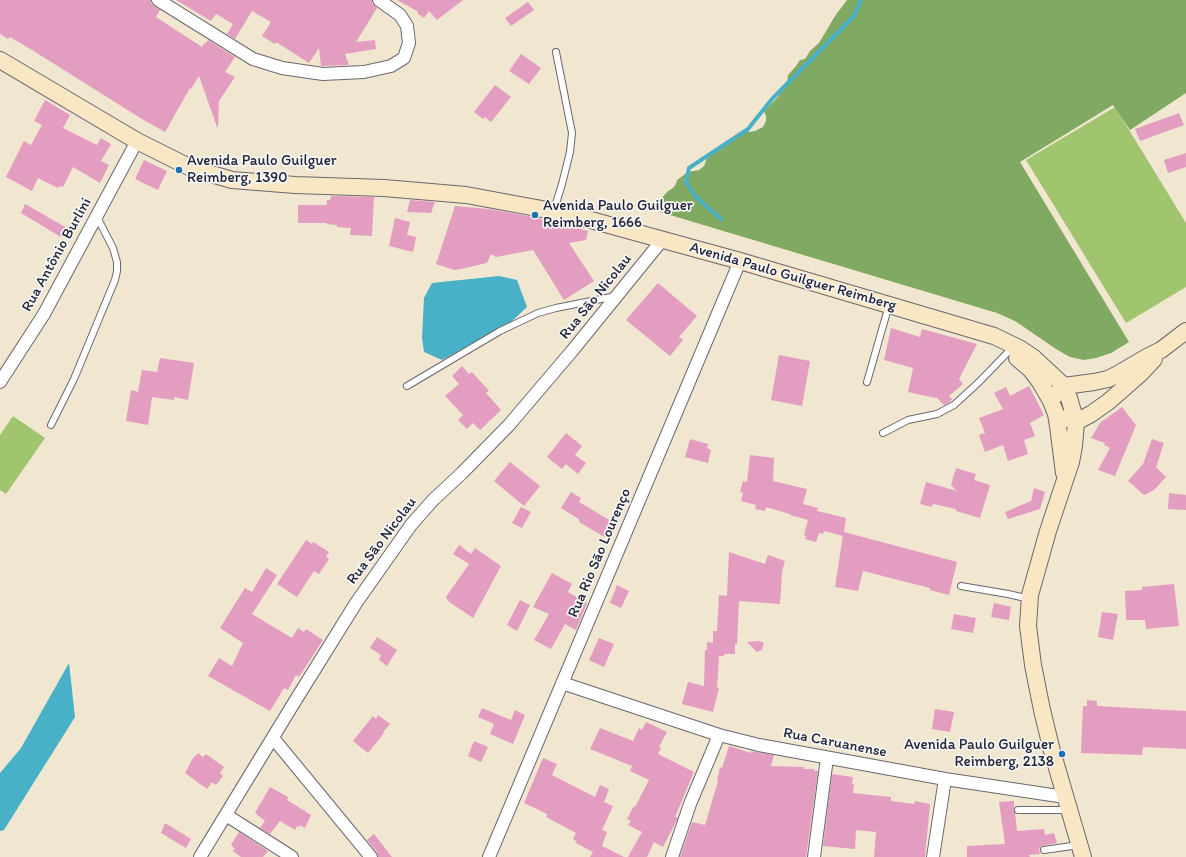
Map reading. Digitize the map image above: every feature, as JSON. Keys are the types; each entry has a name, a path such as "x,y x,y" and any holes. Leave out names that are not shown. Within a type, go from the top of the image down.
{"main road":[{"name":"Avenida Paulo Guilguer Reimberg","path":"0,60 137,140 191,168 232,180 295,185 384,188 466,195 569,214 740,261 994,336 1020,348 1034,358 1064,386 1076,422 1071,462 1048,531 1030,595 1028,626 1033,665 1050,744 1081,851"},
{"path":"1161,350 1140,374 1108,402 1091,414 1076,422 1053,408 1064,386 1108,379 1161,350 1186,331"},
{"name":"Avenida Paulo Guilguer Reimberg","path":"994,336 1031,370 1040,382 1053,408 1065,481"},
{"path":"1052,374 1084,384"}],"street":[{"path":"158,0 253,59 282,68 323,74 364,72 391,66 404,58 409,43 407,26 400,15 379,0"},
{"name":"Rua Antônio Burlini","path":"0,382 44,314 137,140"},
{"name":"Rua São Nicolau","path":"200,857 356,603 411,525 433,500 462,473 508,425 618,296 663,239"},
{"name":"Rua Rio São Lourenço","path":"489,857 740,261"},
{"name":"Rua Caruanense","path":"562,683 719,735 759,745 1067,803"},
{"path":"672,857 690,804 719,735"},
{"path":"273,738 371,857"},
{"path":"814,857 827,758"},
{"path":"933,857 945,779"},
{"path":"226,815 292,857"}],"lane":[{"path":"553,211 570,152 572,133 556,52"},
{"path":"50,425 74,379 115,280 117,262 113,248 97,217"},
{"path":"407,386 459,357 500,331 538,313 618,296"},
{"path":"867,382 889,305"},
{"path":"883,433 908,420 937,414 954,405 1009,351"},
{"path":"961,586 1030,599"},
{"path":"1018,810 1067,803"},
{"path":"1044,850 1081,851"}],"green space":[{"path":"847,0 1186,0 1186,93 1130,130 1113,105 1020,162 1129,342 1111,353 1096,358 1084,360 1070,357 1015,321 997,313 660,212 660,200 673,188 677,180 688,172 699,170 704,166 707,158 730,139 735,138 741,133 745,132 745,130 750,132 763,127 766,121 764,111 783,90 787,84 788,75 800,60 805,59 810,51 819,43 835,16"},
{"path":"1115,107 1186,223 1186,287 1126,323 1026,160"},
{"path":"13,416 45,438 6,494 0,490 0,435"}],"water":[{"path":"499,276 517,280 527,307 510,323 442,360 424,352 422,338 424,298 432,283"},
{"path":"69,663 75,717 4,830 0,831 0,773 21,748"}],"building":[{"path":"0,0 151,0 151,3 160,10 156,17 202,47 208,40 235,57 225,72 235,77 219,101 218,127 199,76 191,89 190,88 165,132 32,50 10,37 8,39 0,34"},
{"path":"176,0 372,0 372,3 377,8 356,42 375,40 376,49 345,54 349,65 321,66 319,48 309,63 276,42 275,44 262,36 271,22 252,11 235,39 227,34 233,24 216,14 211,21"},
{"path":"397,0 463,0 437,20 429,11 424,18 418,14 417,11"},
{"path":"528,2 534,10 511,26 505,18"},
{"path":"521,54 541,68 529,84 509,71"},
{"path":"495,85 511,97 491,122 485,117 483,119 474,112"},
{"path":"45,100 70,115 63,128 97,145 101,138 111,144 101,161 109,165 100,183 73,167 63,187 59,186 58,188 38,178 32,191 6,177 24,141 31,145 42,125 34,121"},
{"path":"1179,113 1184,125 1140,141 1135,129"},
{"path":"1186,153 1186,167 1168,173 1164,160"},
{"path":"144,160 167,171 158,190 135,179"},
{"path":"331,196 374,197 372,236 350,235 351,228 337,227 337,225 327,223 298,223 298,205 327,205 327,200 330,200"},
{"path":"410,200 435,202 431,213 407,212"},
{"path":"25,204 67,228 61,237 21,213"},
{"path":"455,206 489,209 528,216 588,231 586,240 569,243 594,281 564,300 533,250 496,257 491,254 487,263 461,269 454,270 436,264"},
{"path":"395,218 410,222 407,235 416,237 413,252 389,246"},
{"path":"658,283 697,316 679,337 683,340 670,356 626,320"},
{"path":"891,328 920,337 922,329 977,344 959,379 963,384 949,396 952,399 949,403 944,405 936,397 908,392 913,368 884,360"},
{"path":"779,355 810,361 802,406 771,400"},
{"path":"160,358 194,363 188,400 174,397 174,400 152,397 148,425 126,421 131,390 138,392 142,370 157,372"},
{"path":"462,366 469,374 472,372 489,391 486,393 501,410 480,430 473,423 467,429 458,420 463,415 445,396 459,384 452,376"},
{"path":"1029,386 1044,415 1030,423 1035,436 1024,440 1028,454 1008,461 1003,445 985,452 979,435 985,433 979,418 1003,409 994,393 1006,387 1010,396"},
{"path":"1122,407 1136,425 1115,476 1098,470 1110,448 1104,445 1105,443 1091,438 1100,423"},
{"path":"566,433 582,446 575,455 586,463 578,474 566,464 562,469 547,457"},
{"path":"690,439 708,444 707,448 711,450 708,463 685,457"},
{"path":"1152,439 1164,443 1156,467 1166,477 1154,490 1144,495 1128,481 1143,464"},
{"path":"750,455 774,458 773,481 807,489 803,504 818,508 817,511 846,518 844,532 957,562 949,595 930,590 930,588 863,571 858,591 835,587 843,536 824,531 823,534 819,533 816,542 805,539 806,536 804,535 808,520 766,507 765,511 755,509 756,505 741,501 743,493 740,492 743,481 747,482"},
{"path":"510,462 540,486 524,506 494,481"},
{"path":"956,468 976,474 974,480 990,485 980,518 956,511 956,509 933,504 932,507 920,504 926,482 957,491 951,485"},
{"path":"1034,488 1045,492 1040,509 1008,519 1005,512 1031,501"},
{"path":"571,492 581,498 579,502 616,524 608,539 579,522 580,520 561,508"},
{"path":"1169,493 1186,495 1186,510 1168,509"},
{"path":"521,507 531,512 522,528 512,523"},
{"path":"306,540 312,544 313,542 329,552 326,556 329,559 319,574 314,571 297,597 277,584"},
{"path":"459,545 471,554 475,548 501,566 473,618 448,601 446,597 469,564 453,554"},
{"path":"729,552 765,564 768,555 785,561 782,572 780,604 739,601 737,644 735,644 735,654 724,654 724,656 719,656 717,688 719,688 713,712 682,704 688,682 704,686 705,650 707,650 707,642 713,643 713,631 717,631 719,595 727,596"},
{"path":"266,568 277,575 252,614 292,638 298,628 304,632 306,629 323,640 299,677 296,675 288,690 284,688 270,711 208,676 219,658 232,666 243,643 220,628 245,588 252,592"},
{"path":"552,573 572,584 568,592 587,603 576,630 565,624 551,649 534,640 549,614 533,607"},
{"path":"1174,584 1179,626 1146,629 1145,620 1126,620 1125,591 1142,590 1142,587"},
{"path":"617,585 629,591 621,608 610,603"},
{"path":"520,600 530,605 517,631 507,625"},
{"path":"994,603 1011,607 1009,620 991,617"},
{"path":"1102,612 1118,614 1113,640 1098,637"},
{"path":"954,614 976,618 973,633 951,629"},
{"path":"377,637 397,650 387,666 379,660 381,655 370,648"},
{"path":"599,638 614,644 604,667 589,660"},
{"path":"759,641 764,643 762,650 757,652 747,642"},
{"path":"1087,700 1097,701 1097,706 1186,711 1186,749 1143,747 1142,755 1081,753 1083,706 1087,706"},
{"path":"482,708 511,720 515,710 525,715 513,744 490,734 494,724 478,717"},
{"path":"935,709 954,712 950,732 932,729"},
{"path":"378,715 390,724 368,753 353,741 373,716 376,719"},
{"path":"646,722 667,732 659,747 661,748 658,754 694,772 675,817 678,817 677,820 663,847 654,842 647,857 628,857 642,832 628,825 631,821 627,819 649,780 630,771 632,766 590,749 600,728 633,741 639,728 642,730"},
{"path":"474,741 488,747 481,762 468,756"},
{"path":"729,746 751,753 751,751 774,755 771,766 804,767 804,769 814,769 814,771 818,771 806,857 680,857 692,822 705,825 718,781 720,767 722,768"},
{"path":"198,753 203,757 206,754 224,767 220,773 223,776 216,785 212,782 207,789 185,773 193,758"},
{"path":"543,758 557,764 552,775 595,797 600,785 609,789 604,802 613,806 602,830 607,832 602,846 624,857 590,857 593,852 576,843 577,842 573,839 576,833 546,817 547,814 524,803"},
{"path":"832,774 853,777 853,793 891,797 891,801 914,804 915,801 930,804 925,857 874,857 876,832 856,830 855,849 823,846"},
{"path":"270,787 288,797 287,800 311,815 305,828 300,825 299,827 297,826 295,830 280,821 270,834 260,828 265,821 255,813"},
{"path":"1014,801 1017,831 1044,829 1045,835 1054,833 1057,843 1042,846 1039,848 1040,854 1029,855 1030,857 967,857 967,846 1005,844 999,802"},
{"path":"165,823 191,839 186,848 161,833"},
{"path":"239,832 268,851 263,857 241,857 233,851 235,849 231,845"},
{"path":"374,834 392,857 378,857 377,852 367,840"}],"waterway":[{"path":"721,219 695,196 686,182 689,168 748,129 772,99 854,16 861,0"}],"place":[{"name":"Avenida Paulo Guilguer Reimberg, 1390","path":"179,170"},
{"name":"Avenida Paulo Guilguer Reimberg, 1666","path":"535,215"},
{"name":"Avenida Paulo Guilguer Reimberg, 2138","path":"1062,754"}]}
